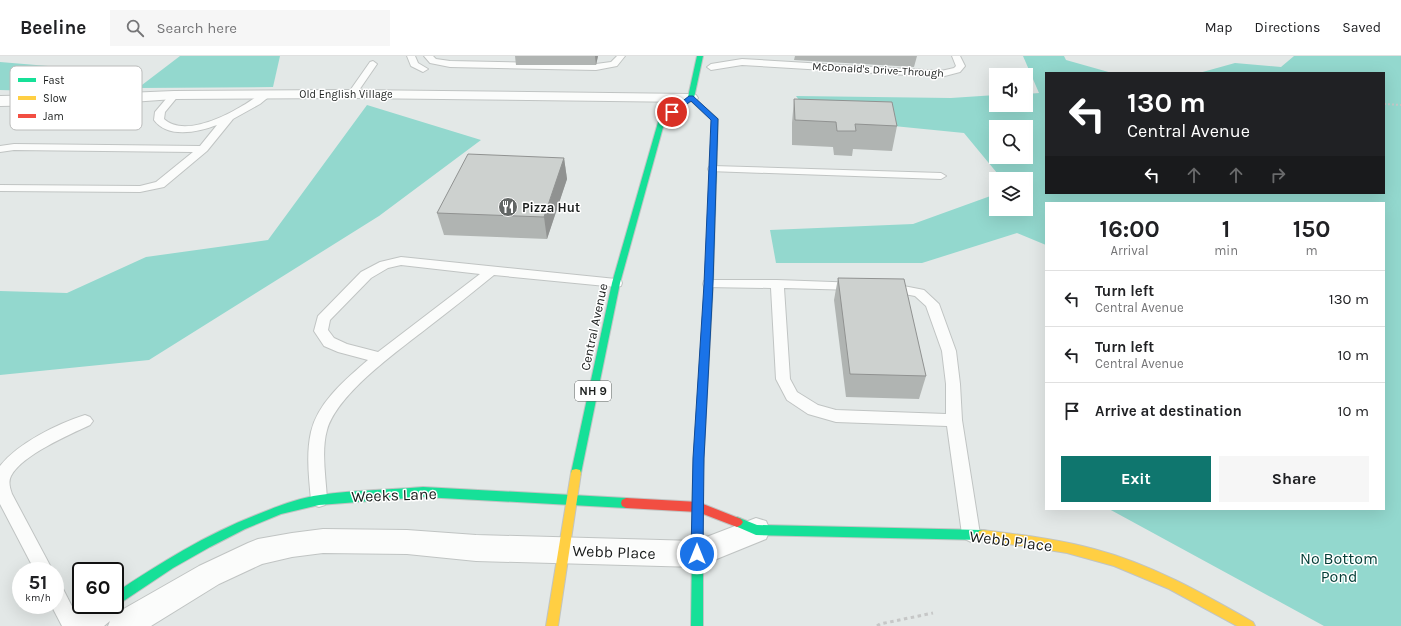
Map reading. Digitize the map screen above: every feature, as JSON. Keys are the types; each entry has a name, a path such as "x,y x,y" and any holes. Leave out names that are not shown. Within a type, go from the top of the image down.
{"main road":[{"path":"697,626 698,458 709,284 714,119 691,98 700,56"},
{"name":"Central Avenue","path":"552,626 579,453 616,283 662,119 691,98"},
{"name":"Weeks Lane","path":"124,594 169,564 206,543 241,526 280,510 319,500 423,492 698,507"},
{"name":"Webb Place","path":"698,507 756,530 971,534 1035,542 1094,554 1143,571 1194,594 1249,626"}],"street":[{"name":"Old English Village","path":"142,97 174,95 352,94 564,95 691,98"},
{"name":"Old English Village","path":"0,101 10,101"},
{"name":"Webb Place","path":"564,550 697,554 756,530"},
{"path":"123,626 209,575 258,552 292,545 323,541 407,542 451,546 564,550"},
{"path":"79,626 96,614"}],"lane":[{"path":"411,56 414,64 423,69"},
{"path":"428,56 433,61 450,64 572,67 604,66"},
{"path":"453,71 565,72 612,65 619,60 621,56"},
{"name":"McDonald's Drive-Through","path":"711,67 742,62 941,74 957,70 961,66 956,56"},
{"path":"352,94 373,64"},
{"path":"698,66 752,70"},
{"path":"174,95 160,112 158,120 167,127 183,129 203,126 228,119 249,108 266,95"},
{"path":"0,188 140,189 160,185 203,149 228,119"},
{"path":"0,149 14,147 203,149"},
{"path":"713,169 941,176"},
{"path":"380,358 343,348 329,342 321,331 323,319 366,275 384,265 401,261 616,283"},
{"path":"319,500 317,457 319,430 332,405 341,394 380,358 491,271"},
{"path":"709,284 777,284 899,288 919,293 932,304 949,351 953,384 954,420 971,534"},
{"path":"777,284 783,379 792,396 813,410 836,416 954,420"},
{"path":"39,562 4,494 1,482 7,469 20,455 85,420"},
{"path":"64,610 72,626"}],"path":[{"path":"1385,104 1401,105"},
{"path":"878,626 880,624 933,613"}],"green space":[{"path":"180,56 280,56 273,87 142,88 142,85"},
{"name":"No Bottom Pond","path":"1023,56 1064,56 1066,60 1108,72 1045,72 1045,194 1385,194 1385,72 1203,72 1235,63 1281,67 1294,56 1401,56 1401,626 1324,626 1111,510 1385,510 1385,202 1045,202 1045,245 1017,233 922,263 776,263 770,230 913,224 989,197 989,216 1033,216 1033,172 996,172 990,164 1033,164 1033,120 989,120 989,163 964,133 813,118 796,96 951,98 989,95 989,112 1033,112 1033,93 1039,93 1033,79 1033,68 1028,68"},
{"path":"0,62 48,66 10,66 10,90 0,90"},
{"path":"367,105 481,140 379,216 149,360 0,375 0,291 67,293 146,257 268,240"}],"building":[{"path":"794,99 892,102 897,126 855,124 856,131 837,131 836,122 795,120"},
{"path":"468,154 564,158 544,217 437,213"},
{"path":"838,278 904,279 926,376 850,374"}],"traffic: fast":[{"path":"576,473 616,283 662,119 691,98 700,56"},
{"path":"691,98 715,119 709,284 698,470 697,626"},
{"path":"124,594 169,564 206,543 241,526 280,510 319,500 423,492 626,503"},
{"path":"737,522 756,530 983,535"}],"traffic: slow":[{"path":"552,626 576,473"},
{"path":"983,535 1067,548 1114,560 1173,585 1249,626"}],"traffic: jam":[{"path":"626,503 698,507 737,522"}],"place":[{"name":"Pizza Hut","path":"508,207"}],"route":[{"path":"672,112 691,98 714,119 709,284 698,458 697,554"}]}
